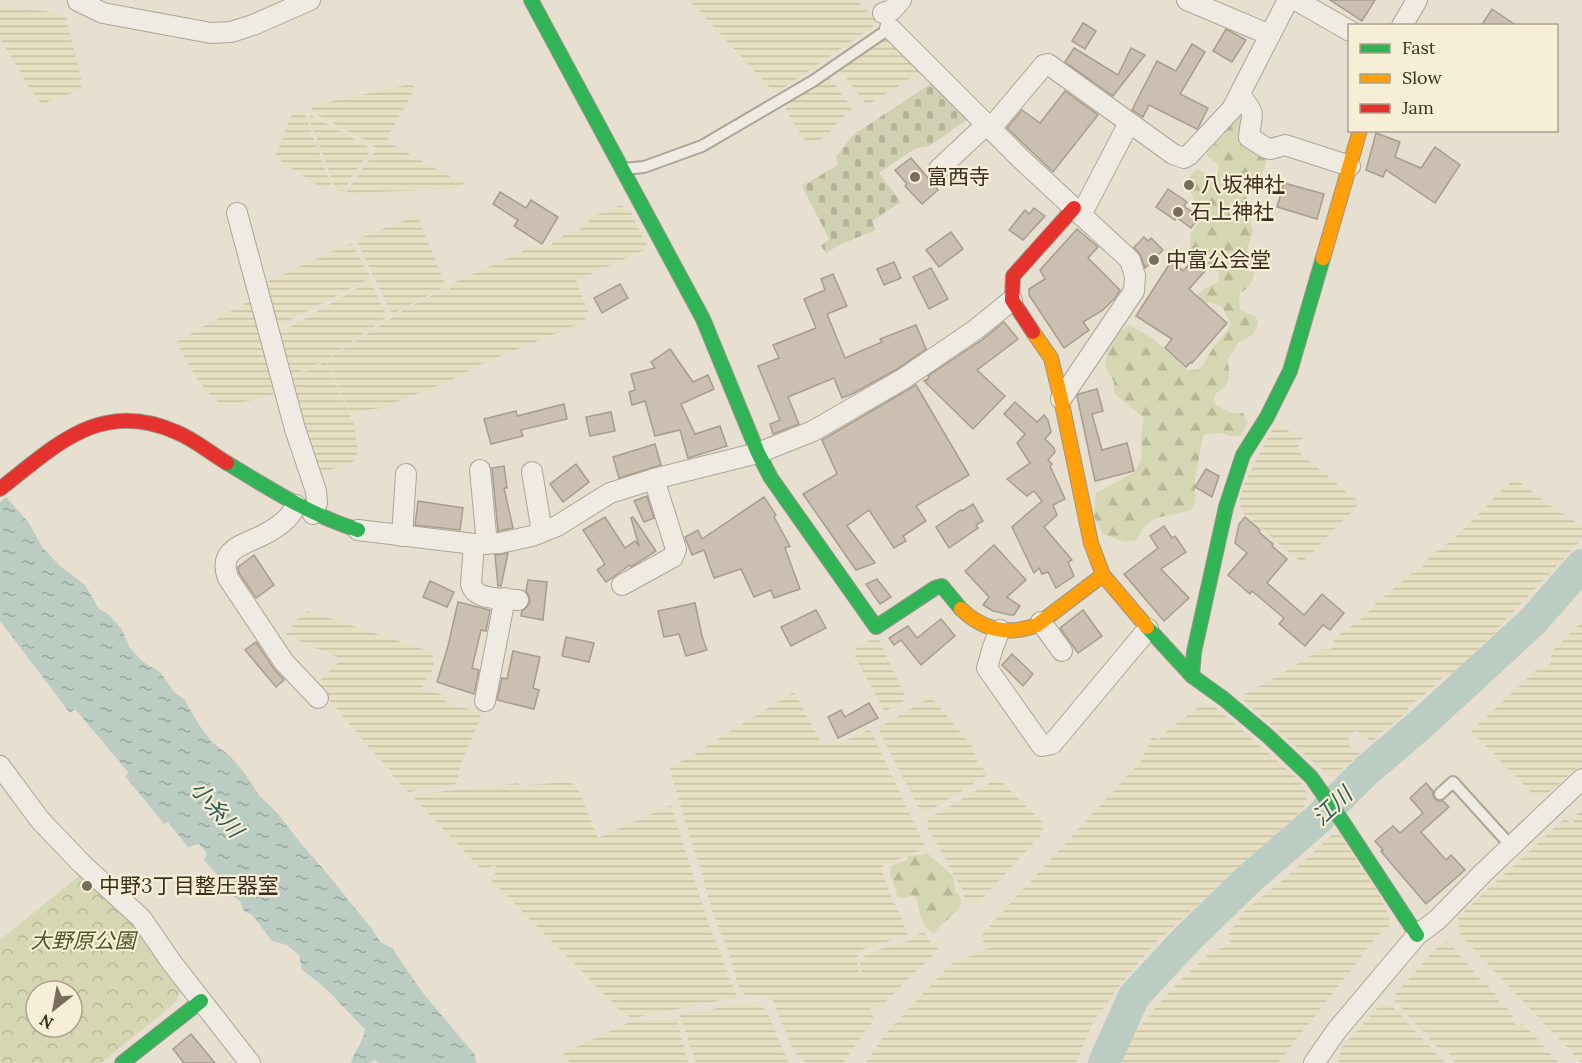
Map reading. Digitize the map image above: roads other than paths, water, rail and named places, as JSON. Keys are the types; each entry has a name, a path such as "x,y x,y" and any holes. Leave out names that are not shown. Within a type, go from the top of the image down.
{"street":[{"path":"75,4 103,13 212,33 231,32 253,25 310,0"},
{"path":"531,0 703,319 758,453 771,478 876,627 935,588 942,586 963,611 986,626 1010,632 1027,629 1037,625 1103,575"},
{"path":"901,0 887,20 989,126 1130,260 1135,276 1134,291 1061,399"},
{"path":"1187,0 1270,35"},
{"path":"939,169 989,126 1044,65 1048,64 1173,154 1184,158 1232,109 1288,0"},
{"path":"1296,0 1348,30"},
{"path":"1403,24 1417,0"},
{"path":"1240,96 1252,112 1253,118 1249,134 1251,140 1266,148 1285,145 1350,166"},
{"path":"1130,123 1078,212 1013,276 1012,300 1050,358 1061,399 1090,543 1103,575 1148,629 1192,676 1224,699 1269,737 1311,777 1417,935"},
{"path":"1192,676 1194,652 1226,507 1243,455 1267,417 1290,371 1359,132"},
{"path":"237,213 295,429 316,491 317,503 292,515 266,534 236,547 225,560 224,569 284,662 318,698"},
{"path":"0,489 80,430 100,423 126,421 158,425 177,432 305,509 338,524 358,530 402,536 480,544 500,543 532,537 557,526 610,493 654,479 758,453 813,431 903,379 975,330 1012,300"},
{"path":"480,470 480,544 471,584 472,590 479,595 512,599 485,701"},
{"path":"532,472 542,532"},
{"path":"402,536 406,474"},
{"path":"622,585 676,554 654,479"},
{"path":"1041,622 1062,651"},
{"path":"1000,630 987,668 1042,746 1052,744 1148,629"},
{"path":"0,766 40,820 81,863 141,918 201,1001 250,1063"},
{"path":"1314,1063 1337,1030 1417,935 1437,921 1483,873 1582,779"},
{"path":"122,1063 201,1001"}],"lane":[{"path":"621,169 644,167 702,146 813,81 887,20"},
{"path":"1440,794 1453,782 1511,846"}],"water":[{"name":"小糸川","path":"6,497 29,523 42,547 60,566 85,585 99,609 108,614 121,628 130,648 143,662 160,672 174,692 184,699 212,742 231,757 258,794 278,814 325,871 380,942 392,948 423,993 475,1055 476,1063 380,1063 375,1060 369,1063 351,1063 365,1029 327,990 302,970 299,955 287,945 272,941 252,915 244,911 240,901 225,891 221,879 204,860 207,854 199,844 188,847 168,822 164,824 125,776 129,773 75,709 70,713 0,621 0,502"}],"waterway":[{"name":"江川","path":"1104,1063 1134,996 1188,938 1248,880 1318,819 1366,771 1420,725 1533,621 1582,565"}],"place":[{"name":"富西寺","path":"915,177"},
{"name":"八坂神社","path":"1189,185"},
{"name":"石上神社","path":"1178,212"},
{"name":"中富公会堂","path":"1154,260"},
{"name":"中野3丁目整圧器室","path":"87,886"}],"park label":[{"name":"大野原公園","path":"83,941"}]}
